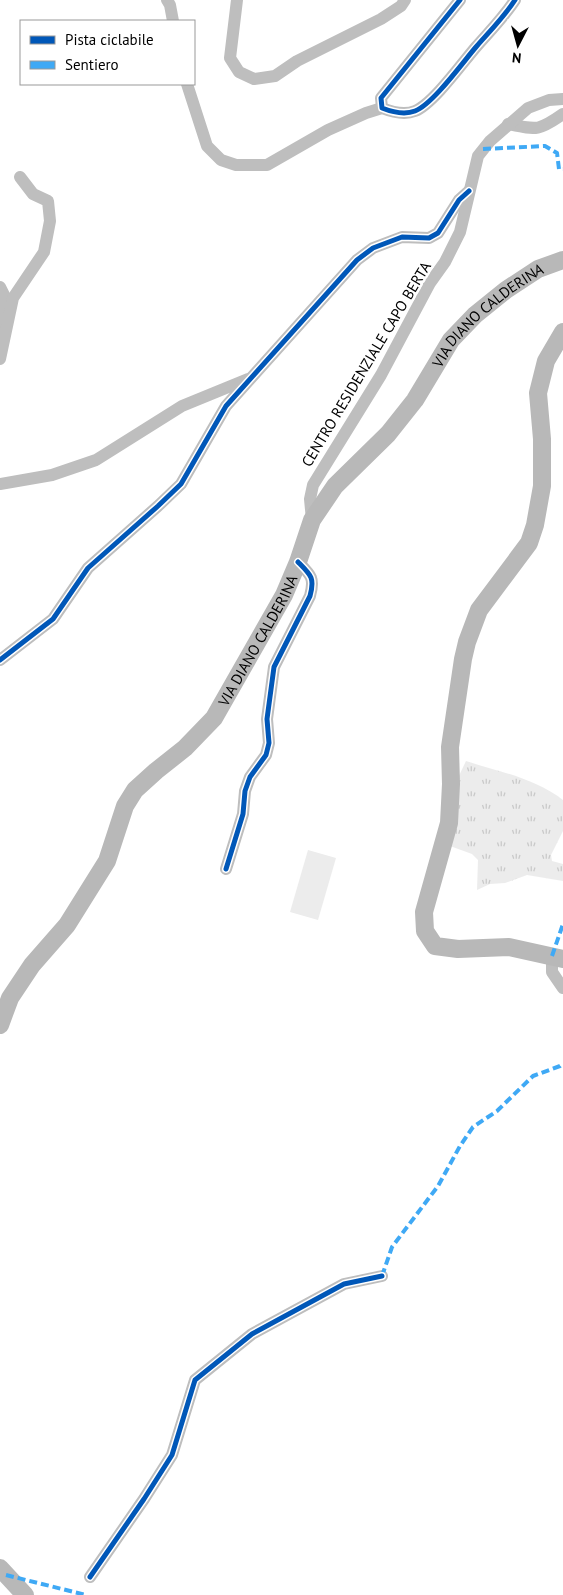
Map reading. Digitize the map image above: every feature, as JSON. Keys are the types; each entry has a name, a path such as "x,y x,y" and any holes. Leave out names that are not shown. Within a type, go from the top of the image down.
{"main road":[{"name":"VIA DIANO CALDERINA","path":"0,1025 10,998 32,965 67,925 107,861 125,806 135,790 185,748 214,718 284,595 298,562 312,520 335,486 393,427 415,400 451,340 474,315 538,268 563,260"},
{"path":"558,957 509,947 458,948 435,946 425,931 424,912 449,823 450,747 462,659 480,610 529,543 535,525 542,486 542,439 538,392 546,361 563,332"},
{"path":"1,1570 25,1595"}],"street":[{"path":"167,0 173,20"},
{"path":"237,0 230,58 239,72 254,79 275,76 297,61 381,19 401,6 405,0"},
{"path":"382,108 381,98 460,0"},
{"path":"187,85 207,146 221,160 236,165 267,165 328,130 366,113 382,108 406,113 417,110 456,71 515,0"},
{"name":"CENTRO RESIDENZIALE CAPO BERTA","path":"312,520 310,499 313,485 381,375 430,283 445,262 460,232 478,156 490,141 528,108 549,100 563,99"},
{"path":"508,124 532,129 546,126 563,114"},
{"path":"0,359 13,298 44,252 50,221 48,201 33,194 20,177"},
{"path":"0,660 53,619 88,568 181,484 226,406 358,260 372,248 402,237 429,238 438,233 459,200 469,191"},
{"path":"0,287 5,297 1,312 5,334"},
{"path":"0,484 52,475 96,460 182,406 250,378"},
{"path":"226,869 243,814 245,791 250,776 266,755 269,743 267,720 274,666 310,596 314,584 310,574 298,562"},
{"path":"558,957 552,972 563,988"},
{"path":"90,1577 172,1455 195,1380 252,1334 344,1284 382,1276"}],"green space":[{"path":"466,761 529,781 552,792 563,800 563,831 551,855 552,861 563,864 563,881 527,875 505,883 490,884 477,890 478,860 472,854 450,846 456,782"},
{"path":"308,850 336,858 318,920 290,912"}],"marked path":[{"path":"483,149 545,146 557,153 559,169 563,169"},
{"path":"552,956 563,924"},
{"path":"382,1276 392,1247 438,1186 473,1127 497,1111 533,1076 560,1066 563,1063"},
{"path":"6,1575 86,1595"}],"cycle path":[{"path":"460,0 381,98 382,108 394,112 407,113 422,107 447,82 515,0"},
{"path":"0,660 53,619 88,568 181,484 226,406 357,260 373,248 402,237 429,238 438,233 459,200 469,191"},
{"path":"226,869 243,814 245,791 250,777 266,755 269,743 267,719 274,667 310,596 311,577 298,562"},
{"path":"90,1577 172,1455 195,1380 252,1334 344,1284 382,1276"}]}
